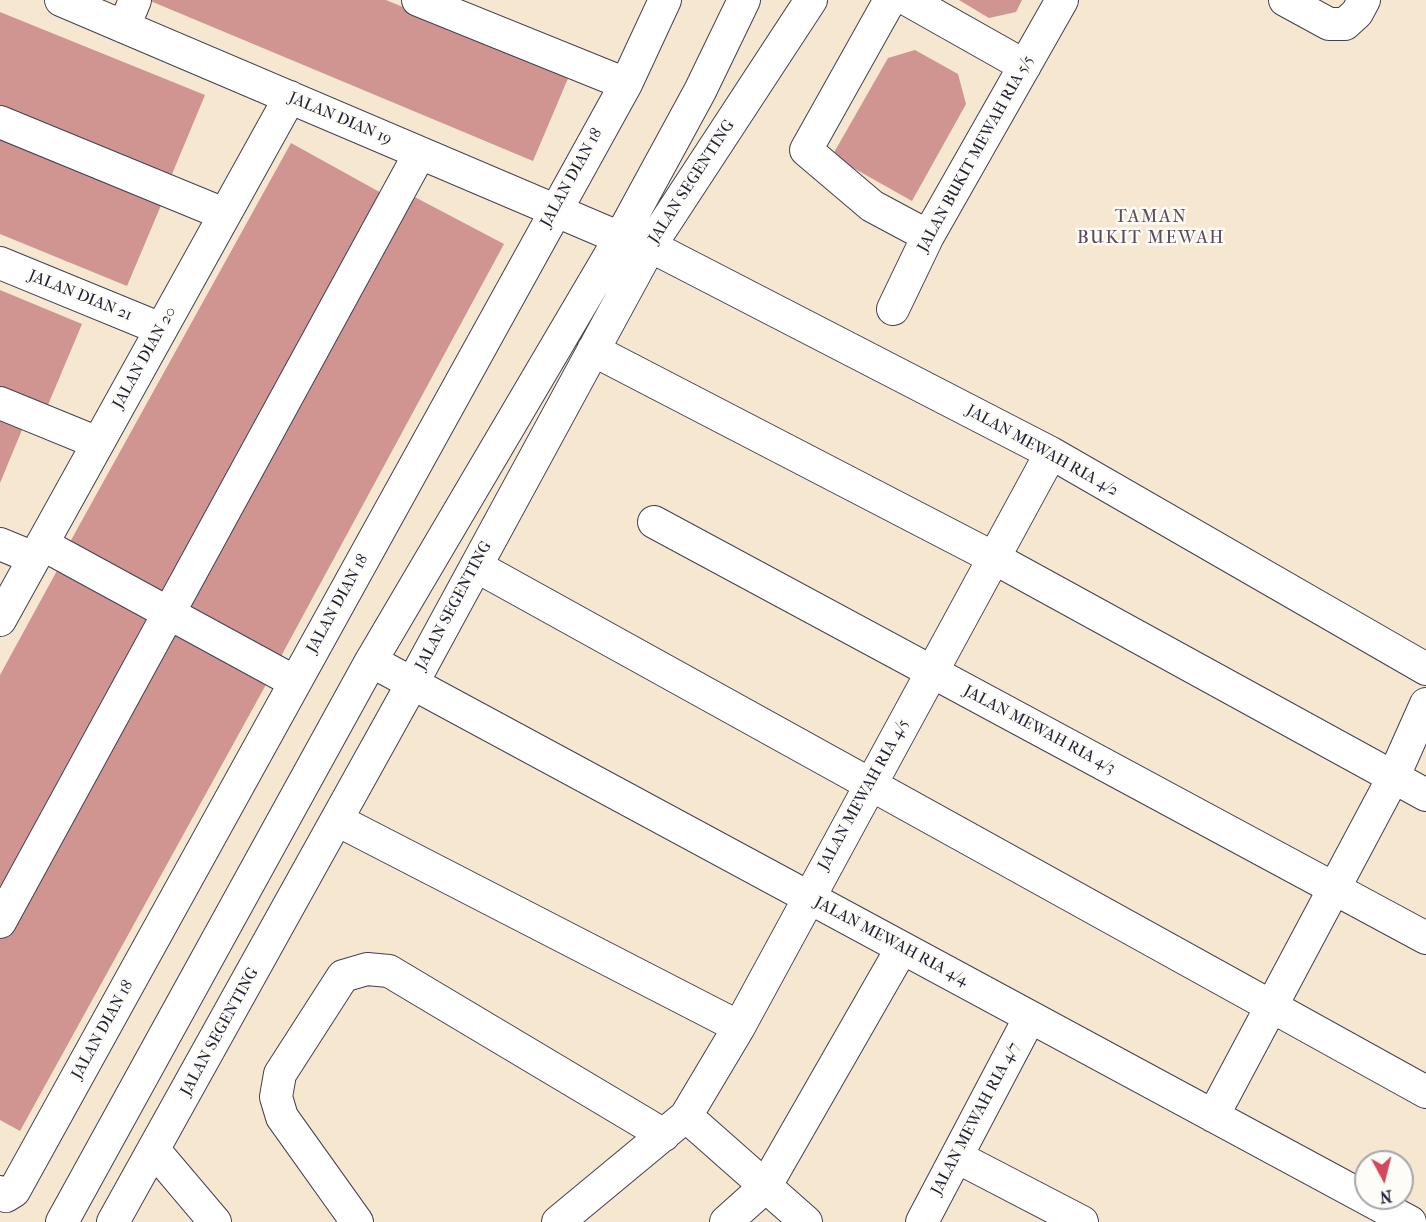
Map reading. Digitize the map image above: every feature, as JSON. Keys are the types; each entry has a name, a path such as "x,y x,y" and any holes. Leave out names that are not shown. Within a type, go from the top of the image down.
{"street":[{"name":"JALAN DIAN 19","path":"61,0 130,13 290,97 620,238"},
{"path":"418,0 626,84"},
{"name":"JALAN DIAN 18","path":"0,1192 6,1196 15,1191 554,210 626,84 665,0"},
{"name":"JALAN SEGENTING","path":"62,1222 371,662 620,238 700,91 744,0"},
{"name":"JALAN SEGENTING","path":"113,1222 412,684 650,246 811,0"},
{"path":"890,0 806,150 872,206 928,236"},
{"path":"908,0 1025,66"},
{"name":"JALAN BUKIT MEWAH RIA 5/5","path":"893,309 928,236 1062,0"},
{"path":"1285,0 1329,24 1345,24 1357,13 1364,0"},
{"name":"JALAN DIAN 20","path":"0,620 290,97"},
{"path":"0,122 224,214"},
{"path":"0,921 420,153"},
{"name":"JALAN MEWAH RIA 4/2","path":"650,246 1051,453 1426,669"},
{"name":"JALAN DIAN 21","path":"0,262 161,329"},
{"path":"593,350 994,558 1426,795"},
{"path":"0,403 98,444"},
{"name":"JALAN MEWAH RIA 4/5","path":"558,1222 676,1126 739,1027 869,784 1051,453"},
{"name":"JALAN MEWAH RIA 4/3","path":"654,522 1426,938"},
{"path":"0,544 38,551 168,613 295,682"},
{"path":"476,566 1426,1092"},
{"name":"JALAN MEWAH RIA 4/4","path":"371,662 1410,1222"},
{"path":"1213,1116 1393,778 1426,704"},
{"path":"337,820 739,1027"},
{"path":"726,1222 765,1187 902,948"},
{"path":"357,1222 282,1117 276,1097 279,1074 343,976 367,969 389,971 676,1126 765,1187 807,1222"},
{"name":"JALAN MEWAH RIA 4/7","path":"922,1222 1030,1017"},
{"path":"154,1150 215,1222"},
{"path":"957,1157 1082,1222"}],"building":[{"path":"148,0 386,0 569,76 533,161"},
{"path":"959,0 1022,0 1016,12 989,18"},
{"path":"0,12 205,95 170,179 0,110"},
{"path":"915,50 958,74 966,104 912,201 832,156 888,58"},
{"path":"0,136 162,203 127,286 0,234"},
{"path":"291,143 385,195 165,593 70,542"},
{"path":"409,194 504,244 279,660 182,606"},
{"path":"0,290 82,324 45,412 0,393"},
{"path":"0,415 24,425 0,483"},
{"path":"59,567 154,618 0,900 0,675"},
{"path":"172,628 268,681 20,1131 0,1120 0,940"}],"district":[{"name":"TAMAN BUKIT MEWAH","path":"1151,228"}]}
